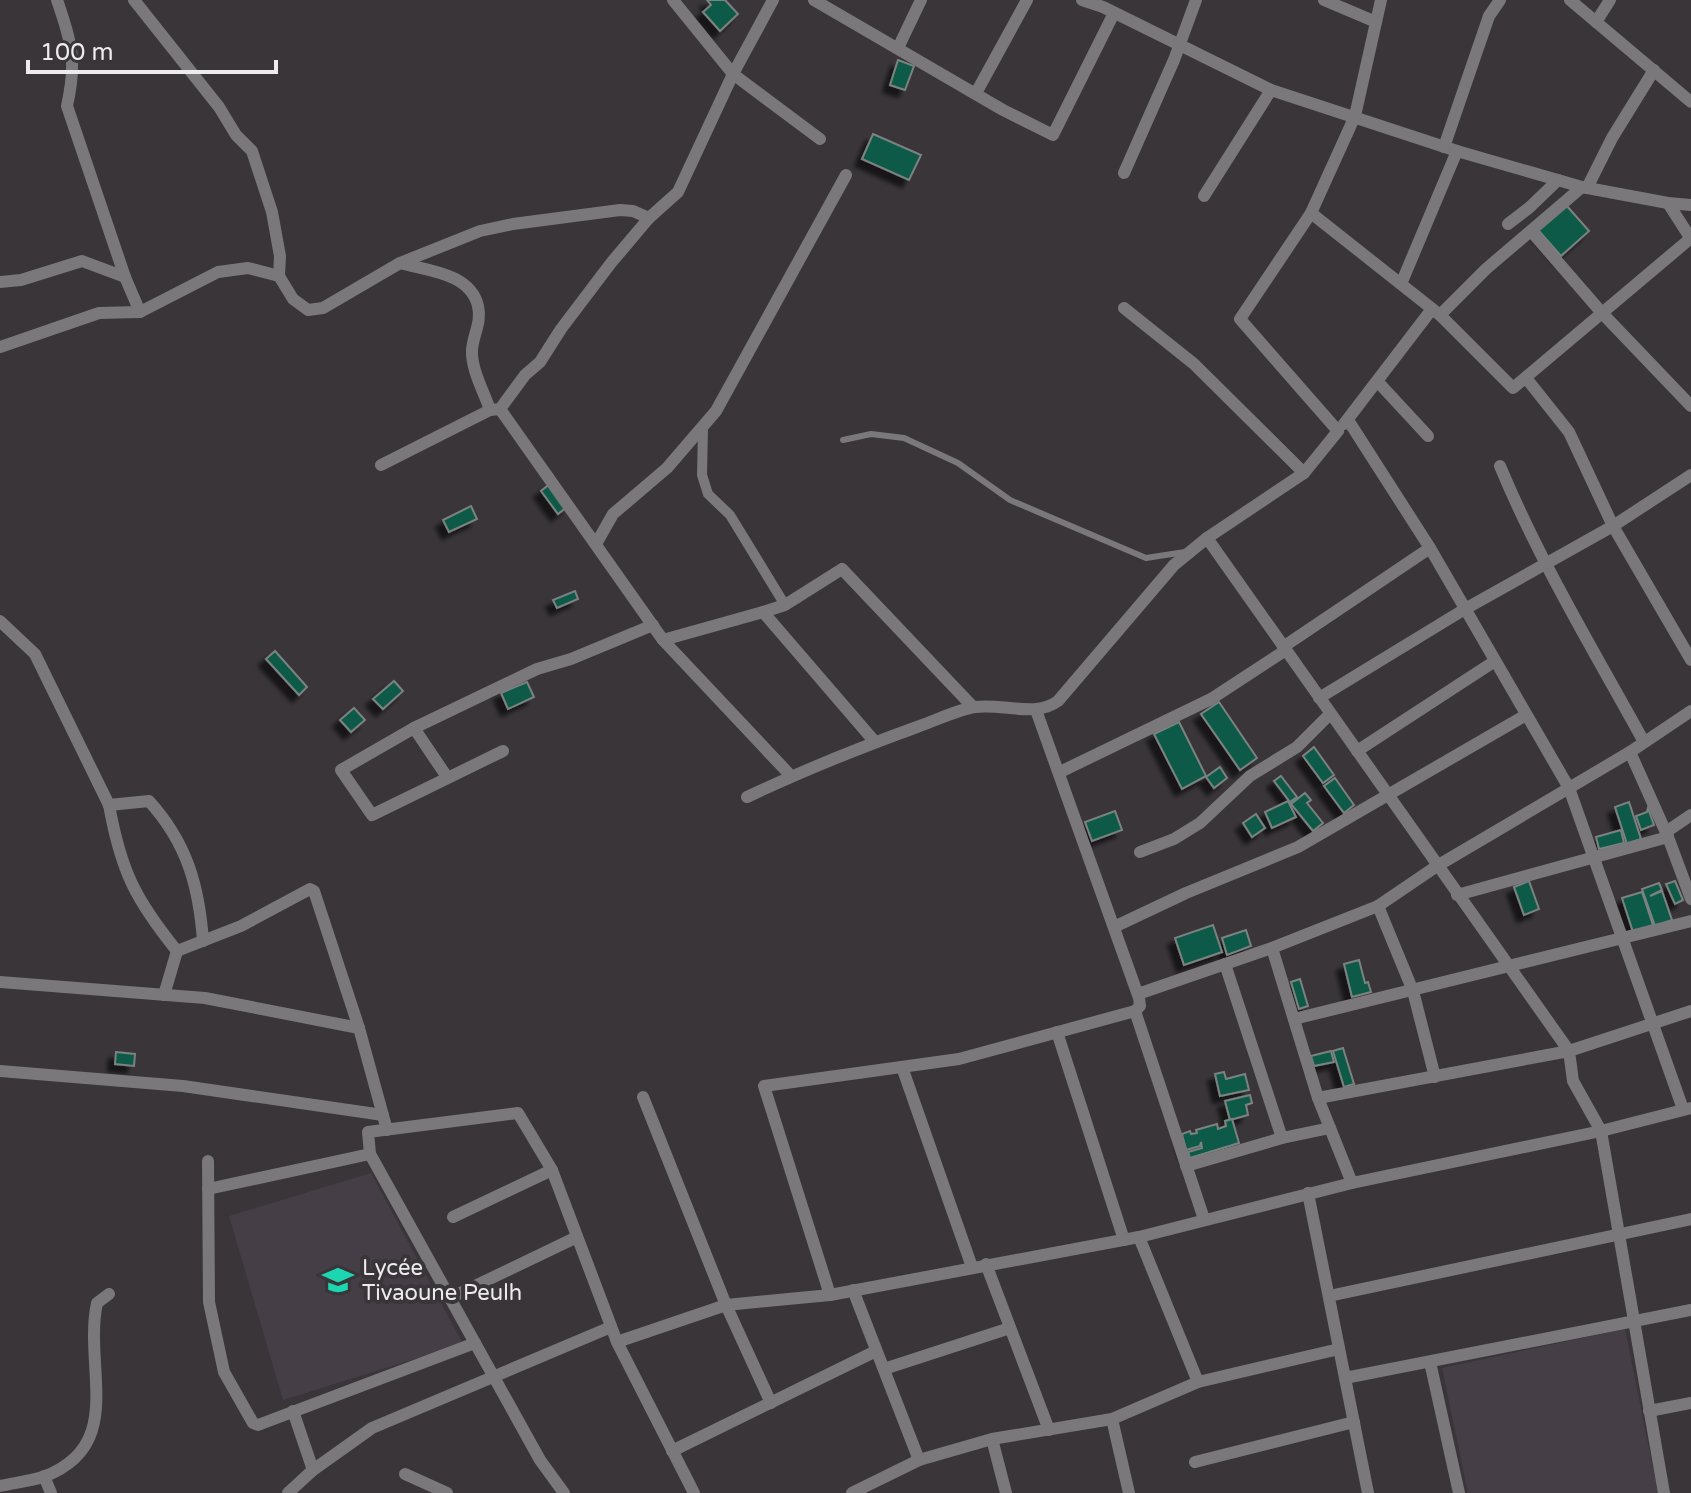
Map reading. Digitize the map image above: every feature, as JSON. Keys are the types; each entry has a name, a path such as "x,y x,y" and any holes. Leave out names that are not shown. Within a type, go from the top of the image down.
{"street":[{"path":"57,0 73,46 73,78 67,106 125,277 140,312"},
{"path":"134,0 219,107 236,135 252,151 272,212 280,256 279,276 293,299 308,310 323,308 400,263 480,231 620,210 633,211 649,218"},
{"path":"673,0 733,74 820,139"},
{"path":"381,465 495,409 540,362 584,298 649,218 678,192 733,74 773,0"},
{"path":"814,0 1053,135 1107,7"},
{"path":"898,48 921,0"},
{"path":"976,93 1027,0"},
{"path":"1082,0 1107,7 1178,46 1271,90 1450,149 1585,188 1691,205"},
{"path":"1124,173 1196,0"},
{"path":"1324,0 1376,22"},
{"path":"1338,431 1240,319 1311,213 1355,116 1381,0"},
{"path":"1401,284 1450,149 1489,16 1500,0"},
{"path":"1570,0 1690,101"},
{"path":"1596,22 1610,0"},
{"path":"747,797 875,742 973,707 1005,706 1036,710 1047,709 1058,701 1174,565 1207,538 1304,473 1436,312 1585,188 1654,70"},
{"path":"1204,196 1271,90"},
{"path":"596,544 613,514 667,468 716,411 846,175"},
{"path":"1508,224 1558,180"},
{"path":"1311,213 1436,312 1513,388 1691,239 1668,203"},
{"path":"1530,207 1543,221"},
{"path":"1531,231 1602,313 1691,406"},
{"path":"0,282 21,280 82,261 125,277"},
{"path":"400,263 456,278 468,287 478,306 478,328 472,349 476,371 495,409 663,640 791,776"},
{"path":"0,347 99,313 140,312 218,272 248,268 279,276"},
{"path":"1124,308 1194,364 1304,473"},
{"path":"1526,378 1569,432 1613,526 1691,660"},
{"path":"1378,382 1428,436"},
{"path":"617,1342 726,1305 830,1295 1139,1237 1308,1193 1601,1131 1687,1108 1652,1024 1569,788 1430,548 1348,420"},
{"path":"703,428 702,475 708,494 730,515 785,605"},
{"path":"1500,466 1545,563 1644,742"},
{"path":"1319,698 1465,609 1613,526 1691,475"},
{"path":"1207,538 1569,1051 1573,1081 1601,1131 1664,1493"},
{"path":"1060,772 1211,699 1430,548"},
{"path":"663,640 785,605 842,569 973,707"},
{"path":"763,612 875,742"},
{"path":"0,621 35,654 109,805 118,852 128,881 152,921 177,951"},
{"path":"503,751 372,815 341,770 414,728 537,669 571,659 653,625"},
{"path":"1357,751 1495,661"},
{"path":"830,1295 764,1086 959,1059 1135,1011 1140,1003 1036,710"},
{"path":"1138,994 1272,948 1378,906 1437,866 1630,752 1691,711"},
{"path":"1140,852 1174,839 1200,823 1250,776 1297,747 1330,714"},
{"path":"1114,927 1186,893 1298,847 1526,715"},
{"path":"414,728 447,777"},
{"path":"1630,752 1691,899"},
{"path":"109,805 149,801 163,817 192,868 203,941"},
{"path":"1457,895 1667,835 1691,815"},
{"path":"177,951 241,926 310,889 314,891 359,1028 387,1130"},
{"path":"1378,906 1413,991 1435,1077"},
{"path":"1294,1019 1691,921"},
{"path":"1272,948 1318,1098 1352,1183"},
{"path":"164,995 177,951"},
{"path":"1225,964 1282,1138"},
{"path":"0,982 205,998 359,1028"},
{"path":"1135,1011 1204,1219"},
{"path":"1318,1098 1569,1051 1691,1011"},
{"path":"1057,1032 1124,1240"},
{"path":"902,1067 979,1266 1010,1328 1049,1430"},
{"path":"0,1071 183,1086 383,1115"},
{"path":"643,1097 726,1305 771,1403"},
{"path":"564,1493 540,1460 370,1154 368,1132 518,1113 552,1170 617,1342 694,1493"},
{"path":"1186,1166 1282,1138 1330,1128"},
{"path":"208,1189 370,1154"},
{"path":"208,1161 209,1302 224,1372 255,1424 475,1343"},
{"path":"453,1217 552,1170"},
{"path":"1308,1193 1368,1493"},
{"path":"1329,1296 1691,1219"},
{"path":"450,1298 577,1237"},
{"path":"1139,1237 1198,1382"},
{"path":"853,1290 919,1460"},
{"path":"0,1486 44,1476 80,1456 97,1417 93,1323 97,1303 109,1294"},
{"path":"1345,1378 1691,1310"},
{"path":"288,1493 313,1470 372,1428 611,1327"},
{"path":"884,1369 1010,1328"},
{"path":"852,1493 919,1460 992,1439 1112,1419 1198,1382 1339,1349"},
{"path":"672,1451 876,1351"},
{"path":"1430,1362 1459,1493"},
{"path":"1649,1411 1691,1403"},
{"path":"293,1411 313,1470"},
{"path":"1112,1419 1129,1493"},
{"path":"1195,1462 1354,1422"},
{"path":"992,1439 1006,1493"},
{"path":"405,1474 447,1493"},
{"path":"44,1476 51,1493"}],"lane":[{"path":"843,440 871,434 904,438 958,463 1010,500 1146,558 1191,551"}],"shaded area":[{"name":"Lycée Tivaoune Peulh","path":"371,1173 463,1344 283,1400 229,1216"},
{"path":"1625,1329 1658,1493 1468,1493 1442,1368"}],"building":[{"path":"707,0 725,0 738,14 720,31 703,12 711,5"},
{"path":"898,60 914,66 905,90 890,85"},
{"path":"873,134 921,155 909,180 862,159"},
{"path":"1566,205 1589,231 1561,256 1538,230"},
{"path":"551,483 568,506 558,514 541,491"},
{"path":"471,506 477,519 449,532 443,520"},
{"path":"575,591 578,599 557,608 553,600"},
{"path":"275,651 307,687 299,695 266,659"},
{"path":"394,681 403,691 383,709 373,699"},
{"path":"527,682 534,697 508,709 501,693"},
{"path":"1219,702 1257,758 1240,770 1201,714"},
{"path":"354,708 365,720 351,732 340,720"},
{"path":"1179,722 1206,776 1182,789 1154,734"},
{"path":"1314,747 1334,775 1323,783 1303,756"},
{"path":"1220,767 1227,778 1214,788 1206,777"},
{"path":"1281,776 1297,797 1290,802 1274,781"},
{"path":"1335,778 1354,805 1344,813 1324,786"},
{"path":"1305,793 1311,800 1307,803 1323,823 1313,831 1291,804"},
{"path":"1288,801 1296,817 1272,828 1265,812"},
{"path":"1629,802 1641,839 1627,844 1615,807"},
{"path":"1648,808 1654,825 1641,830 1636,816 1647,812"},
{"path":"1115,811 1122,830 1092,841 1085,822"},
{"path":"1256,814 1265,828 1252,837 1243,823"},
{"path":"1621,830 1624,843 1599,849 1596,837"},
{"path":"1529,881 1539,909 1524,915 1514,887"},
{"path":"1675,881 1683,900 1675,904 1666,884"},
{"path":"1659,883 1662,890 1650,896 1662,891 1672,920 1655,926 1642,889"},
{"path":"1642,892 1653,925 1633,932 1622,898"},
{"path":"1213,925 1222,952 1184,965 1175,938"},
{"path":"1246,930 1251,946 1227,955 1222,938"},
{"path":"1359,960 1365,983 1368,982 1371,992 1352,997 1344,964"},
{"path":"1300,979 1308,1006 1299,1009 1291,982"},
{"path":"1343,1048 1354,1084 1344,1087 1333,1051"},
{"path":"1331,1051 1334,1062 1314,1066 1311,1056"},
{"path":"116,1052 135,1054 134,1066 115,1064"},
{"path":"1224,1072 1226,1079 1245,1074 1249,1090 1220,1096 1215,1074"},
{"path":"1250,1095 1252,1103 1246,1105 1248,1115 1230,1120 1225,1101"},
{"path":"1232,1119 1239,1143 1190,1158 1188,1152 1202,1148 1201,1142 1200,1146 1186,1150 1182,1134 1190,1131 1191,1134 1197,1133 1196,1130 1217,1124 1218,1129 1226,1126 1225,1121"}],"place":[{"name":"Lycée Tivaoune Peulh","path":"338,1280"}]}
